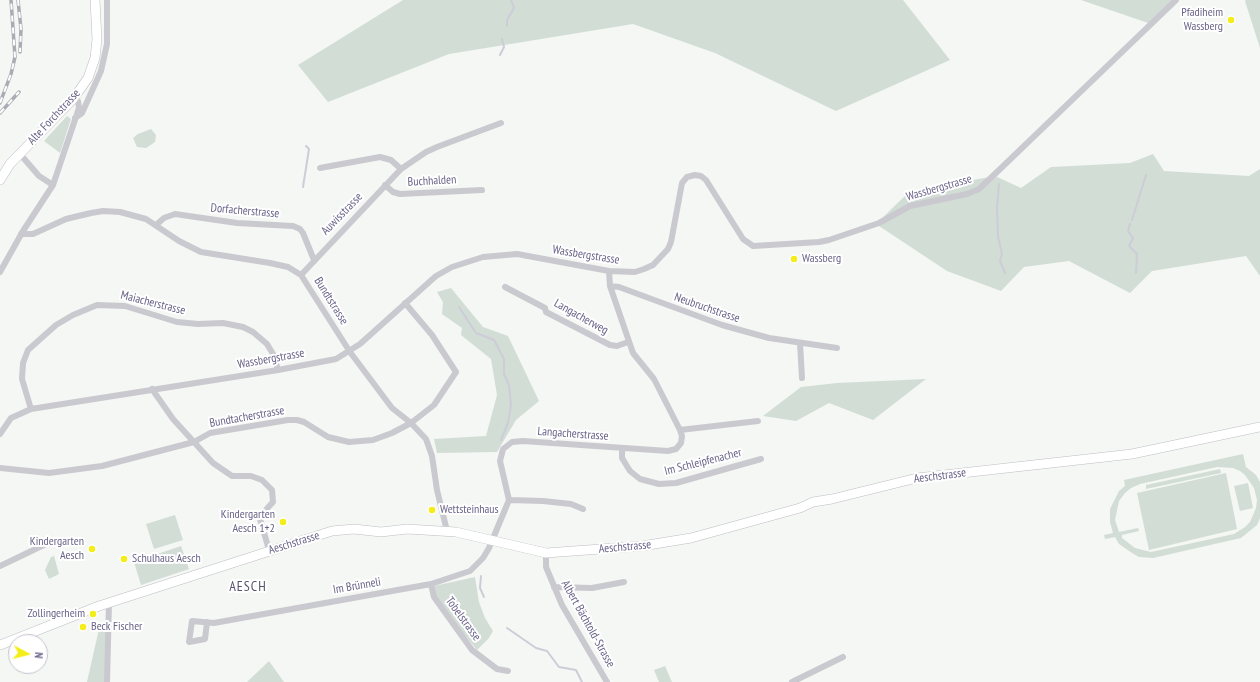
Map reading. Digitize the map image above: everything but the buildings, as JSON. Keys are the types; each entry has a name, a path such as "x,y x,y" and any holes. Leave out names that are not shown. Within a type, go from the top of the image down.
{"main road":[{"name":"Alte Forchstrasse","path":"0,180 20,154 73,99 88,78 95,58 97,39 95,0"},
{"name":"Aeschstrasse","path":"0,645 109,603 332,530 345,529 381,532 407,529 447,531 464,533 546,553 657,544 691,538 800,508 813,502 832,499 917,478 1132,454 1260,427"}],"street":[{"path":"75,118 82,113 101,71 107,44 107,0"},
{"name":"Wassbergstrasse","path":"0,434 11,418 31,409 278,370 336,359 350,352 436,276 452,267 483,257 516,254 609,271 635,272 653,265 661,258 671,242 682,183 687,177 695,175 701,176 706,180 743,239 753,246 819,242 829,240 879,223 910,206 967,194 979,189 1176,0"},
{"path":"0,272 21,234 53,185 79,104 78,101 73,99"},
{"name":"Auwisstrasse","path":"301,275 401,169 426,152 501,123"},
{"path":"20,154 39,176 53,185"},
{"path":"320,168 380,157 392,160 401,169"},
{"name":"Buchhalden","path":"385,185 394,192 400,194 482,190"},
{"name":"Bundtstrasse","path":"21,234 33,234 79,216 103,211 120,212 146,219 179,241 201,252 288,267 301,275 350,352 392,408 412,423 426,439 432,456 437,490 447,531"},
{"name":"Dorfacherstrasse","path":"156,225 164,218 175,214 237,223 293,226 300,228 314,260"},
{"path":"609,271 610,286 628,342 633,353 654,379 680,430 758,422"},
{"name":"Neubruchstrasse","path":"610,286 619,286 722,325 769,338 837,348"},
{"name":"Langacherweg","path":"505,287 545,308 546,312 610,345 617,346 628,342"},
{"name":"Bundtacherstrasse","path":"0,468 38,472 72,471 102,466 194,442 210,433 297,420 304,422 328,437 344,442 362,442 392,433 412,423 434,405 456,372 432,335 405,303"},
{"name":"Maiacherstrasse","path":"31,409 22,379 23,363 28,350 56,325 73,315 97,305 125,306 177,322 198,324 224,323 243,327 253,332 267,344 273,354 278,370"},
{"path":"800,343 802,378"},
{"path":"152,389 161,404 213,463 232,476 251,476 262,480 272,490 273,502 263,513 260,519 269,550"},
{"name":"Langacherstrasse","path":"509,500 500,461 503,449 512,442 523,441 668,450 676,449 681,443 682,436 680,430"},
{"name":"Im Schleipfenacher","path":"622,448 622,458 630,471 640,479 659,484 676,483 761,459"},
{"path":"492,540 509,500 571,504 582,508"},
{"name":"Im Brünneli","path":"207,622 226,621 431,584 470,571 483,558 492,540"},
{"path":"0,566 48,543"},
{"name":"Albert Bächtold-Strasse","path":"546,553 546,568 562,605 608,682"},
{"path":"554,587 592,588 624,582"},
{"name":"Tobelstrasse","path":"431,584 434,597 472,650 497,669 508,671"},
{"path":"107,682 109,603"},
{"path":"792,682 843,657"}],"shaded area":[{"path":"403,0 903,0 950,60 836,111 715,53 633,24 449,54 328,102 298,65"},
{"path":"1081,0 1177,0 1151,24"},
{"path":"1260,0 1260,48 1245,1"},
{"path":"67,116 71,119 60,153 44,141"},
{"path":"151,129 156,135 155,142 146,148 137,147 133,138 138,134"},
{"path":"1153,154 1164,171 1249,176 1260,169 1260,276 1246,256 1152,271 1130,293 1069,261 1024,267 1001,291 947,271 876,224 909,192 995,176 1021,188 1051,167 1130,163"},
{"path":"451,288 483,327 508,336 539,401 516,420 497,452 437,453 434,439 486,436 497,395 491,359 461,335 462,328 442,314 443,302 437,292"},
{"path":"926,379 873,420 829,403 796,421 763,416 801,387 837,383"},
{"path":"1243,454 1246,467 1256,475 1260,482 1260,518 1257,525 1241,538 1153,558 1139,557 1119,544 1115,537 1105,539 1104,535 1113,533 1110,522 1110,509 1119,491 1125,486 1124,480","holes":["1217,467 1233,468 1245,475 1254,488 1257,500 1256,508 1250,522 1234,534 1151,552 1135,548 1122,538 1122,535 1139,531 1138,528 1119,532 1115,520 1119,501 1131,488 1140,484"]},
{"path":"1220,469 1221,473 1146,489 1146,485"},
{"path":"1226,473 1237,529 1149,550 1137,493"},
{"path":"1248,483 1253,508 1240,511 1234,486"},
{"path":"175,515 183,540 154,549 146,524"},
{"path":"181,546 189,569 141,585 134,562"},
{"path":"54,556 59,574 49,579 45,570 51,557"},
{"path":"475,577 479,602 485,618 493,631 489,638 477,650 435,599 434,586"},
{"path":"99,629 107,629 106,682 87,682"},
{"path":"269,661 284,682 247,682"},
{"path":"665,666 672,682 659,682 654,670"}],"waterway":[{"path":"507,26 507,20 514,8 511,0"},
{"path":"500,55 504,47 502,39"},
{"path":"303,187 309,149 306,146"},
{"path":"1132,220 1146,175"},
{"path":"999,184 997,208 998,236 1002,254 1000,261 1005,273"},
{"path":"1130,224 1128,231 1133,238 1129,246 1137,254 1136,273"},
{"path":"459,307 476,333 494,340 504,359 504,374 509,385 511,405 508,423 501,440"},
{"path":"481,576 480,588 484,597"},
{"path":"507,628 536,648 547,651 559,667 576,670 582,682"}],"railway":[{"path":"0,103 11,74 15,57 11,0"},
{"path":"18,0 21,29 20,52"},
{"path":"0,113 19,92"}],"place":[{"name":"Pfadiheim Wassberg","path":"1231,20"},
{"name":"Wassberg","path":"794,259"},
{"name":"Wettsteinhaus","path":"432,510"},
{"name":"Kindergarten Aesch 1+2","path":"283,522"},
{"name":"Kindergarten Aesch","path":"92,549"},
{"name":"Schulhaus Aesch","path":"124,559"},
{"name":"Zollingerheim","path":"93,614"},
{"name":"Beck Fischer","path":"83,627"}],"district":[{"name":"AESCH","path":"248,587"}]}
